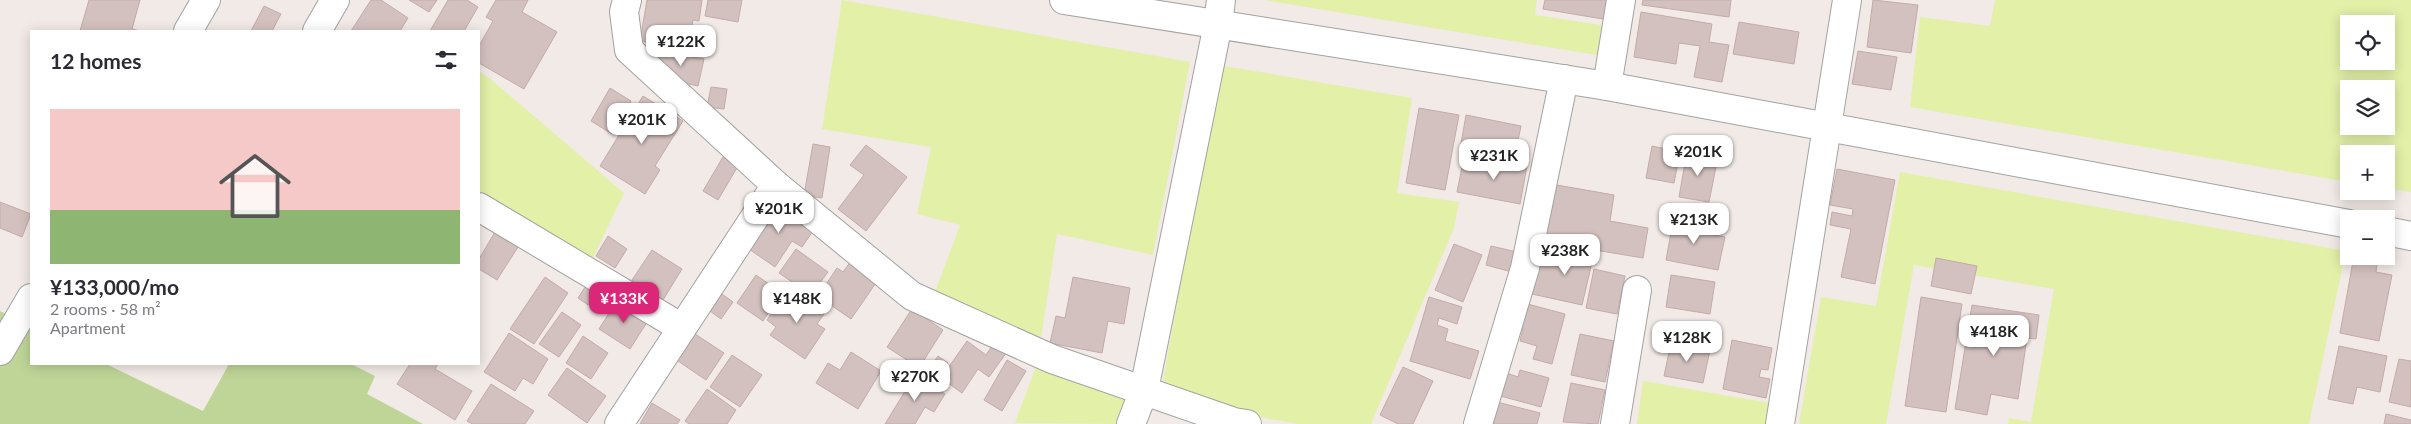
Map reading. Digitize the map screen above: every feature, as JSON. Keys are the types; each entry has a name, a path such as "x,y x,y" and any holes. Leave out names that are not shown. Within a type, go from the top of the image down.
{"street":[{"path":"189,30 206,0"},
{"path":"317,30 335,0"},
{"path":"627,0 624,12 629,50 776,186 912,296 1052,359 1238,423"},
{"path":"1064,0 1219,12 1564,79 1827,126 2340,222"},
{"path":"1607,86 1621,0"},
{"path":"1780,424 1847,0"},
{"path":"1131,424 1144,390 1219,12"},
{"path":"1478,424 1526,268 1564,79"},
{"path":"619,424 776,186"},
{"path":"480,208 682,328"},
{"path":"2395,233 2411,236"},
{"path":"1615,424 1637,290"},
{"path":"0,351 30,300"}],"green space":[{"path":"842,0 1190,62 1153,255 1057,234 1041,338 934,295 960,225 917,214 931,147 822,129"},
{"path":"1264,0 1537,0 1535,15 1608,26 1603,56"},
{"path":"1995,0 2411,0 2411,192 2395,189 2395,145 2340,145 2340,180 1910,107 1920,17 1990,26"},
{"path":"1219,65 1412,98 1397,193 1459,202 1454,228 1371,424 1299,424 1235,413 1163,381"},
{"path":"480,73 488,77 624,193 591,262 480,193"},
{"path":"1900,172 2340,250 2340,265 2343,265 2309,424 2008,424 2009,418 2031,422 2054,289 1914,265 1886,424 1799,424 1821,297 1876,306"},
{"path":"0,311 30,326 30,365 108,365 203,411 228,365 353,365 375,376 367,394 423,424 0,424"},
{"path":"1037,364 1129,398 1119,424 1015,423"},
{"path":"1643,381 1776,404 1773,424 1637,424"}],"building":[{"path":"89,0 140,0 132,29 136,30 80,30"},
{"path":"371,0 381,0 408,18 401,30 352,30"},
{"path":"409,0 437,0 429,12"},
{"path":"448,0 467,0 478,7 465,30 431,30"},
{"path":"496,0 528,0 522,12 557,32 524,89 480,64 480,44 493,21 486,17"},
{"path":"647,0 702,0 699,21 693,20 688,49 640,41"},
{"path":"708,0 742,0 738,22 705,16"},
{"path":"1545,0 1613,0 1609,20 1543,9"},
{"path":"1643,0 1731,0 1729,17 1642,5"},
{"path":"1873,0 1918,5 1911,53 1867,47"},
{"path":"264,6 281,14 273,30 252,30"},
{"path":"1641,12 1712,24 1709,42 1729,45 1722,82 1694,77 1700,46 1679,43 1676,64 1634,57"},
{"path":"1739,22 1799,32 1794,64 1733,54"},
{"path":"655,51 704,59 698,86 680,82 653,58"},
{"path":"1858,51 1897,57 1891,90 1852,84"},
{"path":"711,87 727,89 724,109 707,107"},
{"path":"610,88 631,101 612,134 591,121"},
{"path":"643,96 683,121 655,166 660,170 645,194 600,166"},
{"path":"1419,108 1459,115 1445,190 1406,183"},
{"path":"1466,115 1521,126 1517,145 1498,142 1495,156 1460,149"},
{"path":"813,144 830,147 822,198 804,195"},
{"path":"866,145 907,177 866,231 838,209 864,175 850,165"},
{"path":"1652,146 1680,152 1674,183 1646,178"},
{"path":"1687,151 1718,157 1709,202 1679,197"},
{"path":"723,157 738,166 718,200 703,191"},
{"path":"1487,158 1527,166 1520,204 1457,192 1463,162 1486,167"},
{"path":"1837,169 1895,180 1875,284 1841,277 1851,229 1830,225 1832,212 1852,216 1853,209 1830,205"},
{"path":"1551,184 1614,195 1610,221 1648,228 1643,258 1541,241"},
{"path":"0,202 30,214 22,237 0,228"},
{"path":"777,202 815,228 802,247 792,241 775,267 746,247"},
{"path":"1674,216 1698,220 1696,231 1725,237 1718,270 1666,260"},
{"path":"495,232 518,247 497,280 480,270 480,257"},
{"path":"608,236 627,249 615,268 596,256"},
{"path":"1454,244 1482,255 1463,302 1435,290"},
{"path":"1491,246 1517,252 1512,272 1486,265"},
{"path":"1561,246 1594,254 1582,305 1532,294 1541,258 1557,262"},
{"path":"796,249 828,272 811,295 779,273"},
{"path":"652,250 682,269 663,300 632,280"},
{"path":"1936,258 1977,266 1971,294 1931,286"},
{"path":"851,261 878,280 851,319 818,296 837,268 843,272"},
{"path":"2352,265 2377,265 2376,272 2392,275 2379,341 2340,333"},
{"path":"1594,269 1625,276 1617,314 1586,308"},
{"path":"756,275 782,293 763,321 737,303"},
{"path":"1671,275 1715,282 1710,314 1666,307"},
{"path":"545,277 568,293 534,344 510,329"},
{"path":"1073,277 1130,288 1124,324 1108,321 1102,353 1050,343 1056,316 1065,318"},
{"path":"589,281 598,288 588,305 578,298"},
{"path":"715,289 733,302 721,319 703,306"},
{"path":"789,289 824,314 817,324 825,329 805,359 770,335 776,327 767,320"},
{"path":"1429,297 1462,307 1457,324 1439,318 1437,325 1448,329 1445,341 1479,351 1470,379 1410,361"},
{"path":"1921,297 1962,304 1946,412 1905,406"},
{"path":"618,299 649,319 630,349 599,329"},
{"path":"1524,303 1565,314 1552,364 1533,359 1537,346 1520,341 1523,328 1518,327"},
{"path":"1972,305 2039,315 2036,339 2027,338 2018,399 1991,394 1987,415 1955,409"},
{"path":"912,309 943,330 919,368 887,347"},
{"path":"562,312 581,325 559,357 539,344"},
{"path":"692,332 724,353 706,380 675,359"},
{"path":"509,333 548,359 533,384 523,378 515,391 484,372"},
{"path":"1580,334 1614,341 1605,382 1571,375"},
{"path":"583,336 608,353 591,379 566,363"},
{"path":"1732,340 1772,348 1768,370 1761,369 1759,377 1770,379 1766,398 1723,389"},
{"path":"967,341 986,355 994,343 1007,352 989,377 978,369 962,393 941,378"},
{"path":"1671,342 1710,350 1703,383 1664,376"},
{"path":"2339,346 2387,356 2380,392 2357,387 2353,404 2328,399"},
{"path":"851,352 881,371 858,409 816,383 828,363 840,370"},
{"path":"732,355 762,375 740,407 710,387"},
{"path":"938,356 948,363 937,378 928,371"},
{"path":"2399,359 2411,361 2411,407 2389,402"},
{"path":"1007,360 1026,371 1002,411 984,400"},
{"path":"409,365 437,365 435,369 472,391 455,420 397,384"},
{"path":"1403,367 1433,381 1413,424 1398,424 1380,415"},
{"path":"567,368 606,396 587,423 548,395"},
{"path":"1520,370 1549,378 1541,407 1497,395 1503,372 1518,377"},
{"path":"915,375 945,394 934,412 925,407 915,424 885,424"},
{"path":"1571,383 1605,390 1598,424 1563,422"},
{"path":"491,384 534,411 525,424 472,424 467,421"},
{"path":"707,389 736,410 727,424 689,424 685,421"},
{"path":"1493,401 1540,413 1537,424 1490,424"},
{"path":"652,403 680,420 677,424 640,424"},
{"path":"2386,414 2411,420 2411,424 2384,424"}]}
